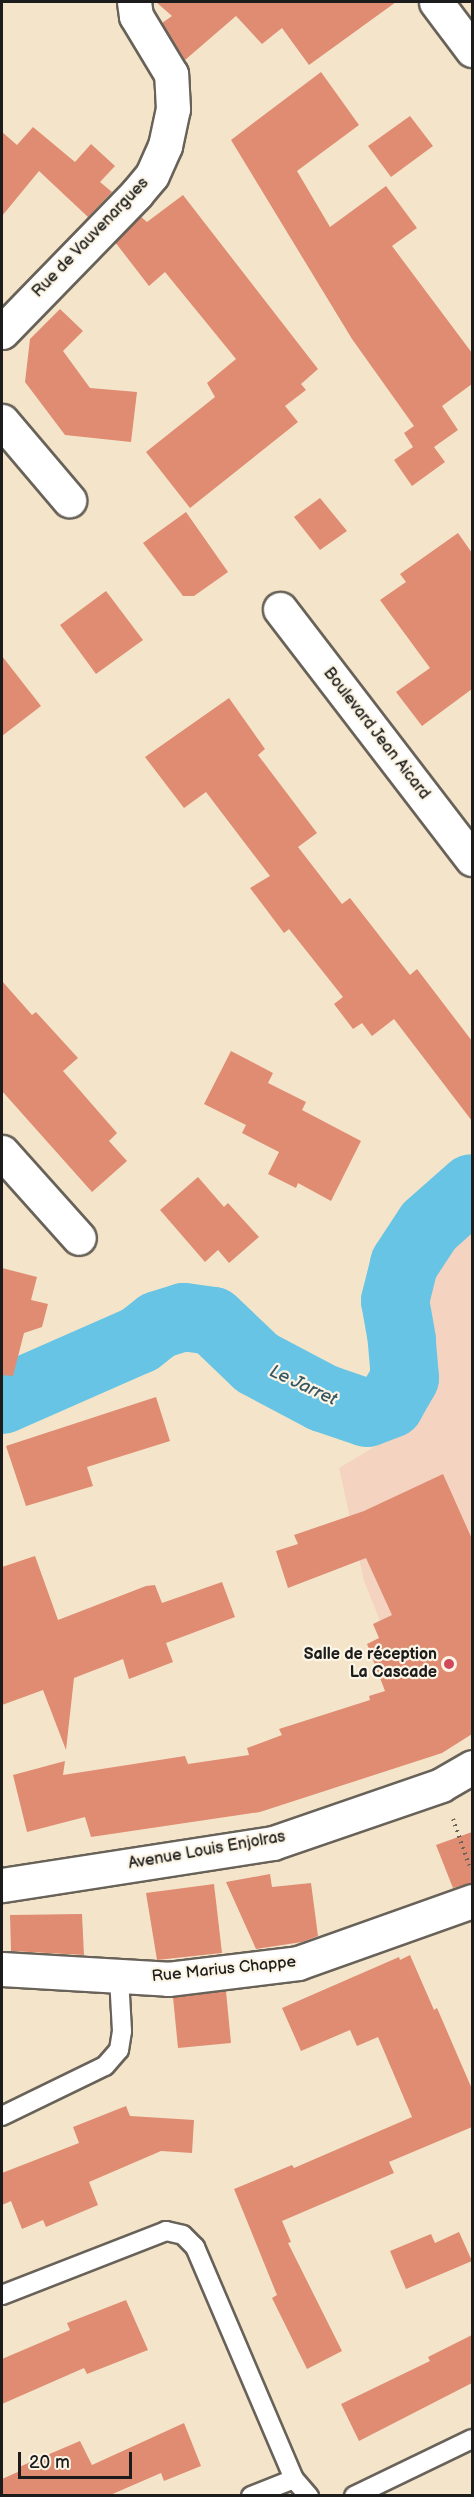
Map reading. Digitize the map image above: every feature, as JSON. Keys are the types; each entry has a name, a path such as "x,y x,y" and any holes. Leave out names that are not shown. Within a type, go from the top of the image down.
{"street":[{"name":"Rue de Vauvenargues","path":"2,332 137,193 152,175 165,146 173,109 171,74 136,16 134,2"},
{"path":"436,2 472,51"},
{"path":"2,421 69,500"},
{"name":"Boulevard Jean Aicard","path":"280,609 472,859"},
{"path":"2,1152 79,1238"},
{"name":"Avenue Louis Enjolras","path":"2,1885 273,1843 441,1785 472,1767"},
{"name":"Rue Marius Chappe","path":"2,1969 118,1978 168,1979 298,1963 472,1901"}],"lane":[{"path":"2,2116 105,2066 119,2050 122,2031 118,1978"},
{"path":"2,2295 166,2231 183,2235 195,2247 294,2479 309,2496"},
{"path":"354,2496 472,2439"},
{"path":"251,2496 294,2479"}],"path":[{"path":"441,1785 472,1874"}],"shaded area":[{"path":"470,1222 472,1226 472,1734 445,1751 434,1724 405,1683 364,1581 339,1468 396,1434 431,1383 425,1265"}],"building":[{"path":"156,2 396,2 309,65 282,28 262,44 236,16 185,60 162,23 172,16"},
{"path":"321,72 359,125 297,171 330,227 386,186 417,228 392,246 472,353 472,384 442,406 458,430 434,447 445,462 412,486 394,460 413,447 404,433 414,426 352,339 231,140"},
{"path":"410,116 433,146 391,177 368,146"},
{"path":"33,127 75,162 91,144 115,166 100,182 112,192 88,217 39,171 2,216 2,132 17,145"},
{"path":"183,195 318,369 301,384 306,390 285,406 298,422 190,508 146,452 215,397 207,383 236,359 165,272 149,286 115,242 140,216 147,222"},
{"path":"60,309 83,331 63,351 90,388 137,392 131,442 65,435 25,382 30,339"},
{"path":"320,498 347,531 320,550 294,517"},
{"path":"186,512 228,572 194,596 183,596 143,543"},
{"path":"458,533 472,553 472,689 422,726 396,692 430,668 380,600 406,582 400,574"},
{"path":"106,591 143,640 96,674 60,625"},
{"path":"2,656 41,706 2,736"},
{"path":"229,698 265,749 258,755 317,833 298,847 342,904 350,898 410,975 417,969 472,1041 472,1121 394,1019 372,1036 362,1023 353,1029 334,1004 343,997 289,929 284,933 250,888 270,876 206,792 184,808 145,757"},
{"path":"2,981 32,1015 36,1012 78,1058 63,1071 117,1133 109,1141 127,1161 92,1192 2,1091"},
{"path":"231,1051 273,1073 268,1083 306,1102 302,1110 361,1141 331,1201 298,1183 296,1188 268,1174 279,1152 242,1133 246,1125 204,1104"},
{"path":"198,1177 224,1207 228,1203 259,1237 229,1263 218,1250 205,1262 160,1210"},
{"path":"2,1268 37,1277 31,1300 48,1304 42,1327 24,1333 13,1376 2,1375"},
{"path":"156,1397 170,1441 87,1467 93,1486 26,1506 6,1446"},
{"path":"443,1474 472,1539 472,1734 442,1753 260,1812 91,1837 85,1817 27,1832 13,1775 65,1761 63,1775 185,1756 188,1764 249,1755 247,1748 282,1735 279,1729 370,1700 369,1696 385,1691 367,1644 379,1638 373,1624 392,1615 366,1558 288,1588 276,1551 298,1544 294,1535 364,1511"},
{"path":"35,1556 58,1620 146,1586 155,1585 162,1603 222,1582 235,1617 166,1643 173,1662 129,1679 123,1659 74,1678 66,1750 43,1690 2,1705 2,1567"},
{"path":"472,1832 472,1883 453,1888 436,1845"},
{"path":"270,1874 272,1887 311,1883 318,1936 302,1942 256,1949 226,1882"},
{"path":"214,1884 222,1953 157,1960 146,1893"},
{"path":"82,1914 84,1955 11,1951 10,1915"},
{"path":"410,1955 434,2010 437,2008 472,2089 472,2127 389,2162 394,2173 282,2221 291,2242 288,2243 342,2351 307,2369 272,2298 277,2295 234,2189 292,2165 294,2168 412,2117 378,2037 357,2046 350,2030 301,2051 282,2008 399,1957 400,1960"},
{"path":"226,1991 231,2043 178,2048 173,1997"},
{"path":"126,2106 130,2116 194,2120 192,2153 161,2151 89,2182 98,2205 46,2227 43,2220 22,2229 11,2201 2,2205 2,2173 79,2143 73,2127"},
{"path":"459,2232 472,2261 406,2289 390,2251 431,2234 435,2243"},
{"path":"126,2300 148,2350 87,2374 84,2368 2,2404 2,2359 70,2330 67,2323"},
{"path":"472,2335 472,2383 359,2441 341,2404 430,2361 428,2357"},
{"path":"184,2423 201,2466 164,2481 161,2473 108,2496 2,2496 2,2479 20,2471 19,2467 80,2441 92,2465"}],"waterway":[{"name":"Le Jarret","path":"2,1400 139,1340 158,1325 184,1317 213,1321 257,1363 323,1398 367,1413 390,1404 405,1378 402,1340 395,1301 404,1264 429,1226 472,1188"}],"place":[{"name":"Salle de réception La Cascade","path":"449,1664"}]}
